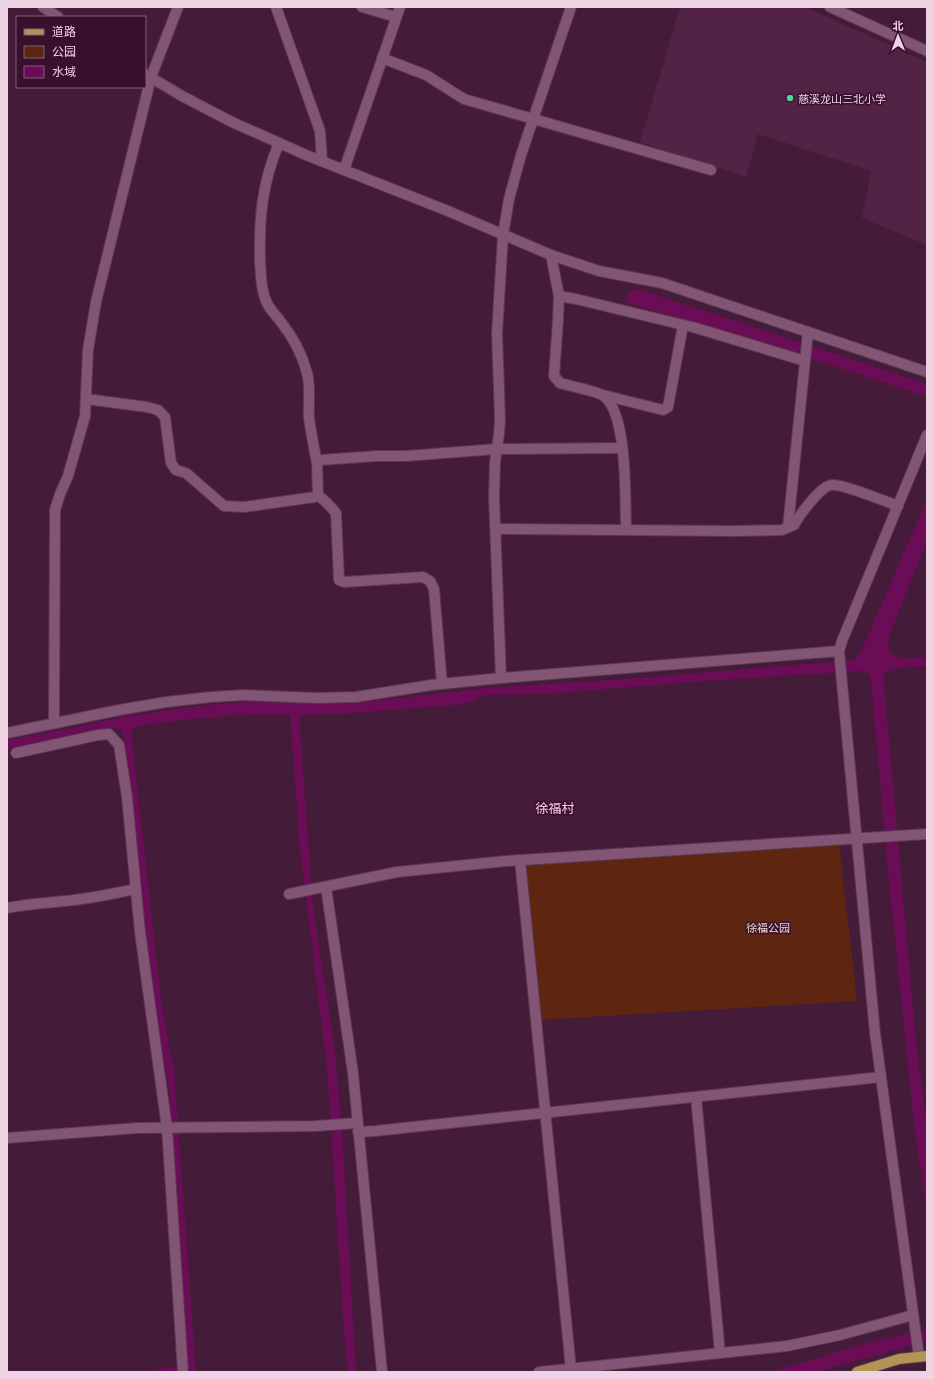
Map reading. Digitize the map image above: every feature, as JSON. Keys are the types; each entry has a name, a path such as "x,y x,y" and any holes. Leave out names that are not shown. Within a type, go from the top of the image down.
{"main road":[{"path":"857,1372 900,1359 923,1356"}],"street":[{"path":"43,7 56,16"},
{"path":"178,7 148,75 182,96 225,118 322,161 551,254 599,271 662,283 927,372"},
{"path":"276,7 320,131 322,161"},
{"path":"362,7 396,17"},
{"path":"344,170 400,7"},
{"path":"501,678 495,462 500,419 497,334 503,235 509,200 533,119 571,7"},
{"path":"830,7 927,51"},
{"path":"382,58 426,75 464,99 711,170"},
{"path":"54,723 55,510 68,476 85,416 88,350 96,302 145,88"},
{"path":"278,142 268,172 262,199 259,229 261,278 264,295 269,307 282,322 298,347 308,374 309,418 317,463 318,496 336,513 339,580 344,582 423,577 430,581 434,589 442,684"},
{"path":"551,254 559,296 554,376 560,383 663,410 668,407 683,325"},
{"path":"559,296 683,325 805,361"},
{"path":"788,527 808,332"},
{"path":"603,395 609,402 618,421 625,459 626,530"},
{"path":"86,399 147,406 158,410 165,417 171,463 176,470 186,473 224,506 244,507 318,496"},
{"path":"923,1356 913,1315 875,1033 839,651 927,435"},
{"path":"317,463 320,460 377,456 406,456 497,449 622,448"},
{"path":"496,529 782,530 794,525 823,488 832,485 847,488 898,506"},
{"path":"7,733 158,704 211,697 245,695 316,698 356,697 442,684 501,678 839,651"},
{"path":"16,753 98,734 109,734 119,745 127,797 141,940 167,1128 183,1372"},
{"path":"289,894 397,872 520,860 927,834"},
{"path":"520,860 571,1369"},
{"path":"326,887 353,1073 382,1372"},
{"path":"7,908 20,905 102,897 136,889"},
{"path":"7,1138 138,1128 315,1126 358,1127 375,1131 881,1077"},
{"path":"696,1097 720,1353"},
{"path":"539,1372 787,1346 840,1335 913,1315"}],"shaded area":[{"name":"慈溪龙山三北小学","path":"680,7 805,7 927,62 927,245 862,218 871,171 758,134 746,177 640,142"}],"green space":[{"name":"徐福公园","path":"839,844 857,1001 538,1020 523,865"}],"water":[{"path":"633,289 637,289 927,384 927,397 758,341 628,303 625,300"},
{"path":"927,499 927,541 888,639 889,653 904,659 927,657 927,666 891,669 883,674 917,1051 927,1124 927,1216 913,1116 886,850 871,680 868,673 860,671 704,681 545,694 487,695 464,704 354,713 299,715 312,895 335,1051 342,1130 356,1372 348,1372 344,1332 327,1068 300,850 290,715 213,717 136,726 131,734 162,1007 174,1071 196,1372 142,1372 180,1366 188,1363 174,1149 168,1082 154,1001 123,735 121,729 109,728 7,750 7,740 128,716 204,705 250,702 347,704 486,688 626,679 854,660 860,654"},
{"path":"927,1329 927,1341 816,1372 771,1372 870,1342"}],"place":[{"name":"慈溪龙山三北小学","path":"790,98"}],"district":[{"name":"徐福村","path":"555,808"}]}
